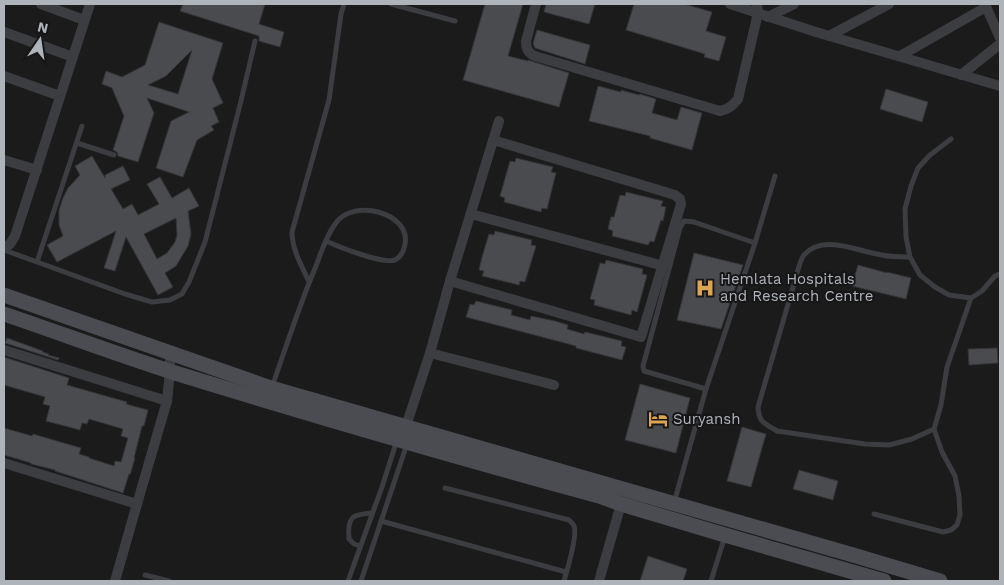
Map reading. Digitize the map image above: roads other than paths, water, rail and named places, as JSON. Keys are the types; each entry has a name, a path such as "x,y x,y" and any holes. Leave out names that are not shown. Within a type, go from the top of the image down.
{"street":[{"path":"41,4 84,20"},
{"path":"4,249 10,244 14,236 90,4"},
{"path":"536,4 526,41 529,53 720,111 733,106 738,99 757,8"},
{"path":"730,4 757,8 768,17 1000,86"},
{"path":"768,17 794,4"},
{"path":"829,36 889,4"},
{"path":"900,56 985,6 1000,38"},
{"path":"4,32 73,57"},
{"path":"961,74 1000,44"},
{"path":"4,76 60,96"},
{"path":"405,432 499,120"},
{"path":"450,281 641,337 664,266 681,204 680,199 675,195 493,140"},
{"path":"4,160 37,170"},
{"path":"471,214 664,266"},
{"path":"4,295 271,388 620,504 861,578 884,581"},
{"path":"4,314 170,371 674,504 940,581"},
{"path":"4,350 167,401"},
{"path":"115,581 167,401 170,352"},
{"path":"430,353 554,385"},
{"path":"4,463 137,504"},
{"path":"599,581 620,504"}],"lane":[{"path":"309,282 295,250 292,232 329,100 344,4"},
{"path":"391,4 455,22"},
{"path":"4,249 124,294 152,302 170,300 182,294 189,282 205,242 255,41"},
{"path":"37,262 82,126"},
{"path":"951,139 930,155 918,168 911,186 905,209 906,237 910,257 920,275 949,295 970,298 982,291 995,276 1000,274"},
{"path":"77,143 114,155"},
{"path":"674,504 706,389 755,243 775,176"},
{"path":"271,388 309,282 326,241 341,217 353,211 366,210 383,213 394,219 402,228 406,242 401,255 395,260 384,260 350,251 326,241"},
{"path":"706,389 644,371 643,366 680,228 684,221 694,222 755,243"},
{"path":"910,257 882,255 826,244 812,249 803,256 758,407 759,416 765,424 777,431 865,444 889,445 912,439 934,429"},
{"path":"874,514 943,532 951,530 957,524 960,515 955,476 942,452 934,429 941,405 948,367 970,298"},
{"path":"348,581 372,513 405,432"},
{"path":"361,581 381,521 405,432"},
{"path":"445,488 569,520 574,524 575,528 564,581"},
{"path":"360,546 354,544 349,539 350,522 354,516 372,513"},
{"path":"381,521 566,572"},
{"path":"711,581 725,535"},
{"path":"145,574 169,581"}],"place":[{"name":"Hemlata Hospitals and Research Centre","path":"705,288"},
{"name":"Suryansh","path":"658,419"}]}
